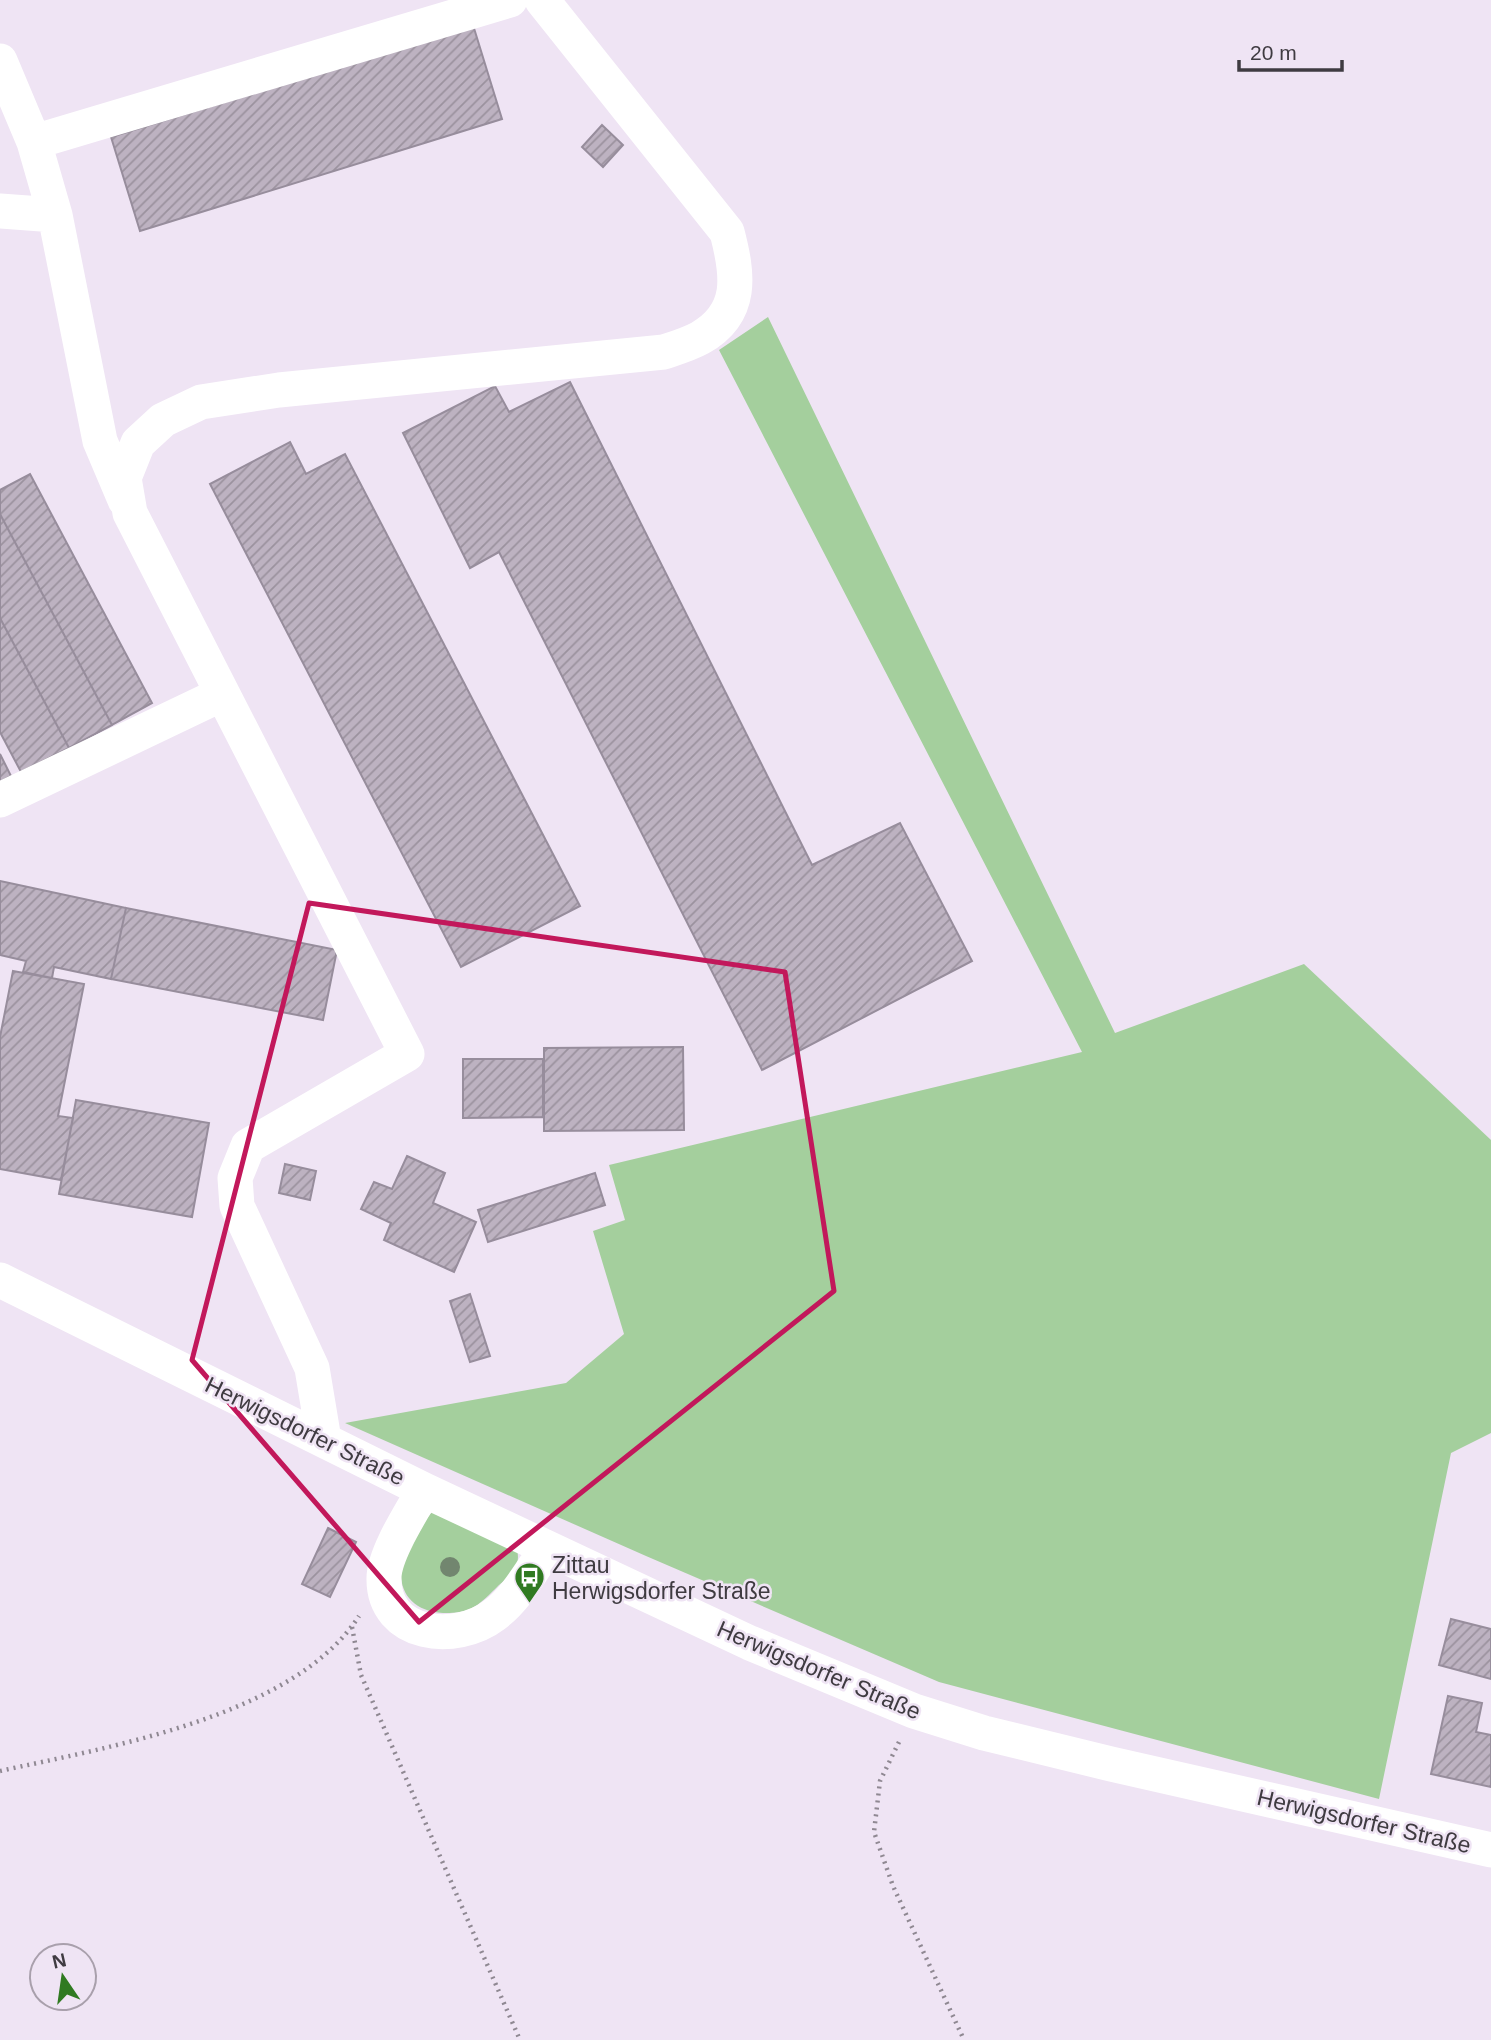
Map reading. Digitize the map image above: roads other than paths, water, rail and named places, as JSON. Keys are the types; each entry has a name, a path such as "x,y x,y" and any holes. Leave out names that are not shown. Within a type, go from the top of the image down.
{"street":[{"path":"34,142 510,0"},
{"path":"130,513 124,478 138,443 163,420 201,402 279,390 664,352 700,338 725,319 734,295 736,266 727,232 542,0"},
{"path":"0,61 34,142 55,215 100,441 130,513 407,1054 248,1146 235,1178 237,1206 312,1368 324,1440"},
{"path":"0,211 55,215"},
{"path":"0,800 222,694"},
{"name":"Herwigsdorfer Straße","path":"0,1280 424,1490 750,1643 914,1711 984,1733 1491,1850"},
{"path":"424,1490 393,1548 384,1577 390,1605 408,1624 436,1633 464,1631 493,1616 518,1592 547,1548"}],"place":[{"name":"Zittau Herwigsdorfer Straße","path":"529,1605"}]}
